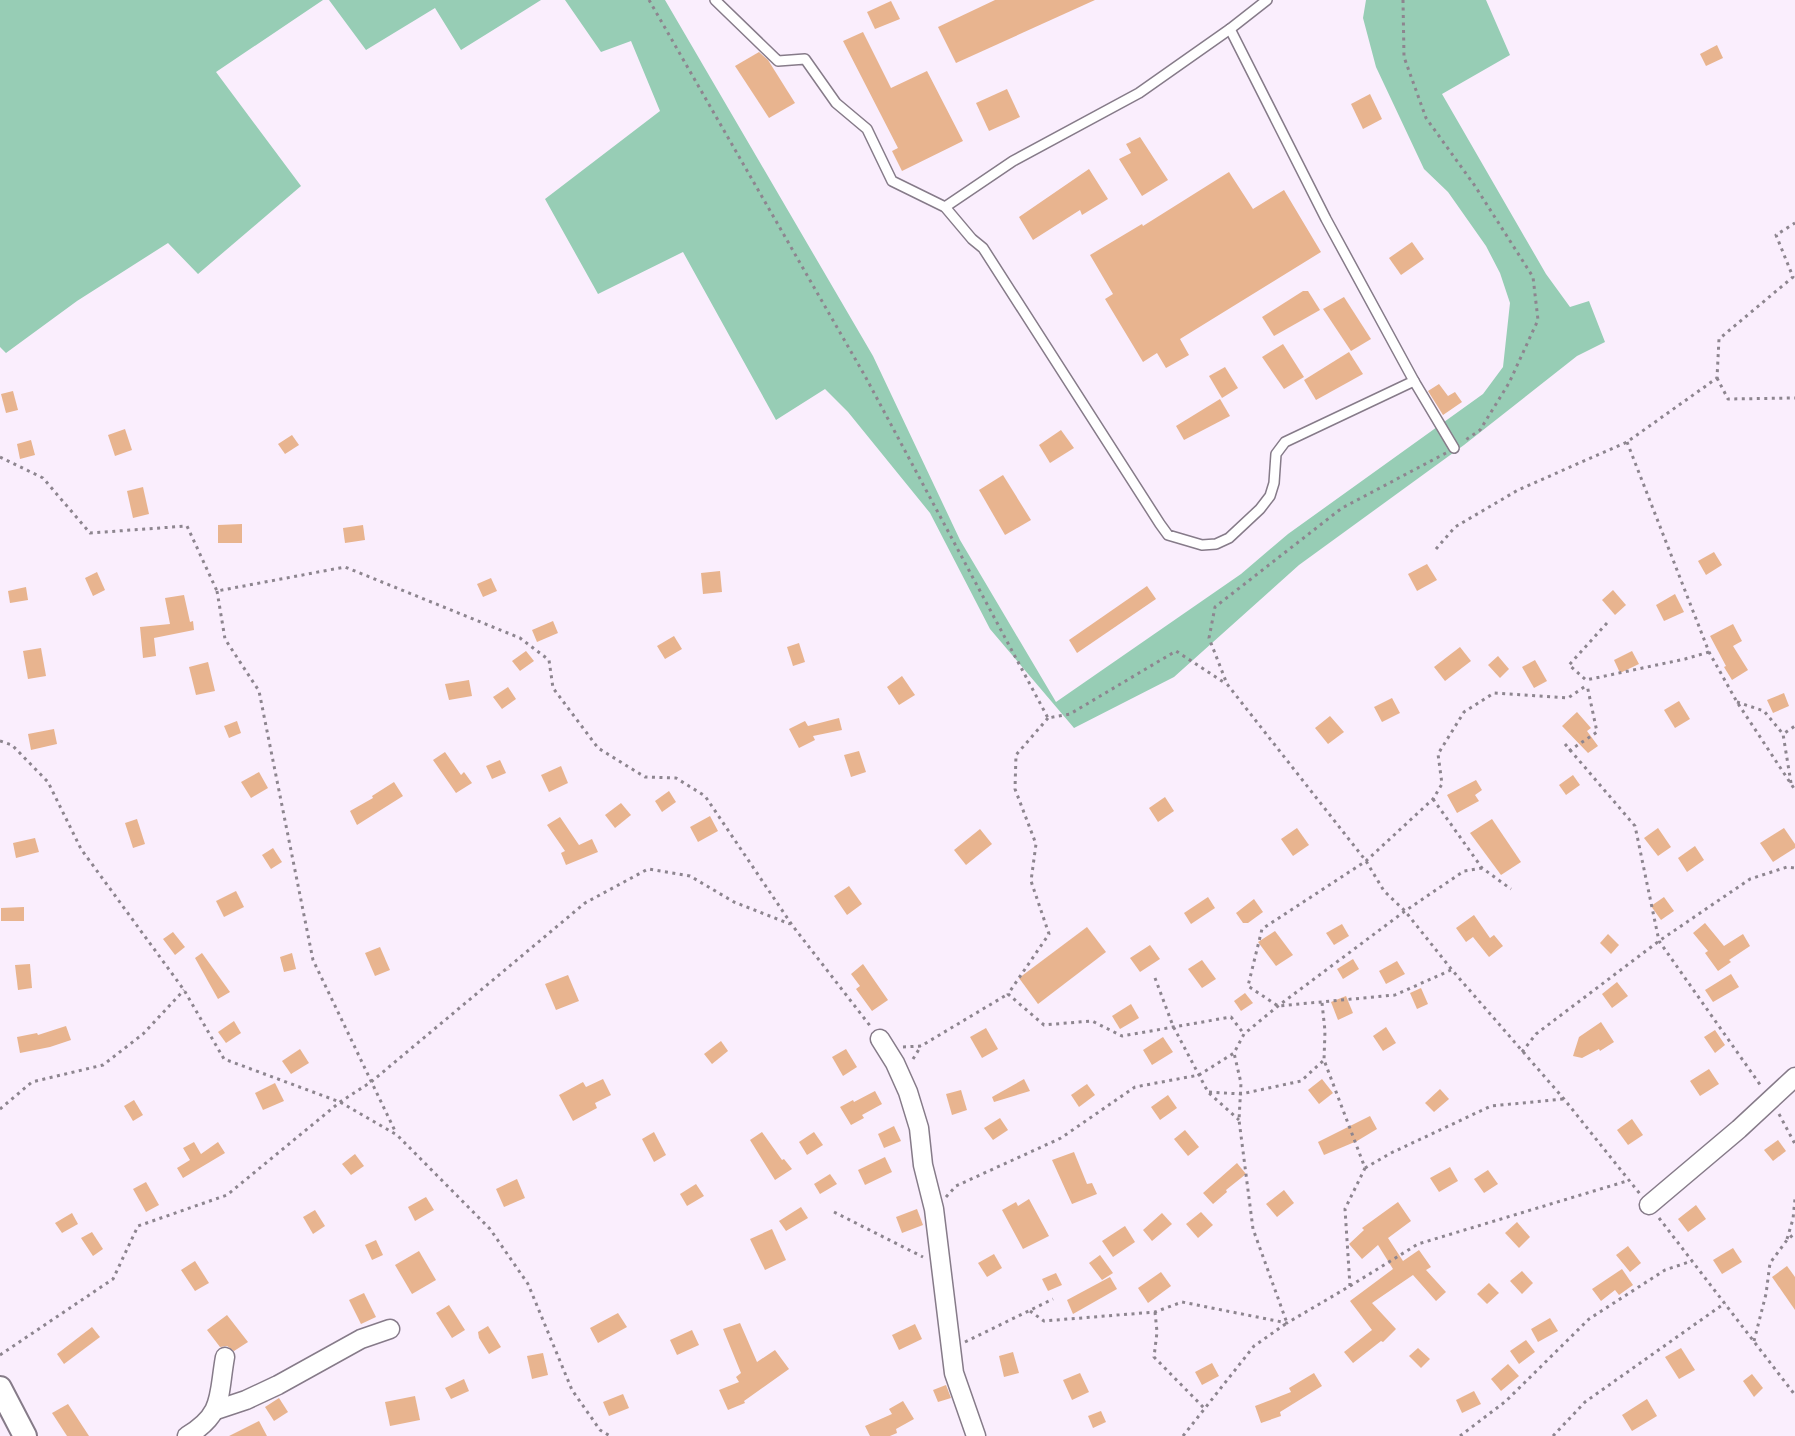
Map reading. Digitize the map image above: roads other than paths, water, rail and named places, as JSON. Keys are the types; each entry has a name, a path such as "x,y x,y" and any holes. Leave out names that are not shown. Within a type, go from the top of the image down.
{"street":[{"path":"880,1039 895,1063 920,1128 923,1165 934,1209 943,1269 954,1373 976,1436"},
{"path":"1649,1205 1795,1077"},
{"path":"216,1410 268,1390 361,1339 390,1329"},
{"path":"187,1436 208,1422 216,1410 225,1357"},
{"path":"0,1388 25,1436"}],"lane":[{"path":"715,0 778,61 805,59 836,103 867,129 892,181 945,207 972,239 983,248 1168,535 1202,545 1216,544 1229,538 1270,496 1274,483 1276,454 1285,442 1414,381"},
{"path":"945,207 1013,161 1139,93 1267,0"},
{"path":"1230,29 1326,219 1414,381 1454,448"}]}
